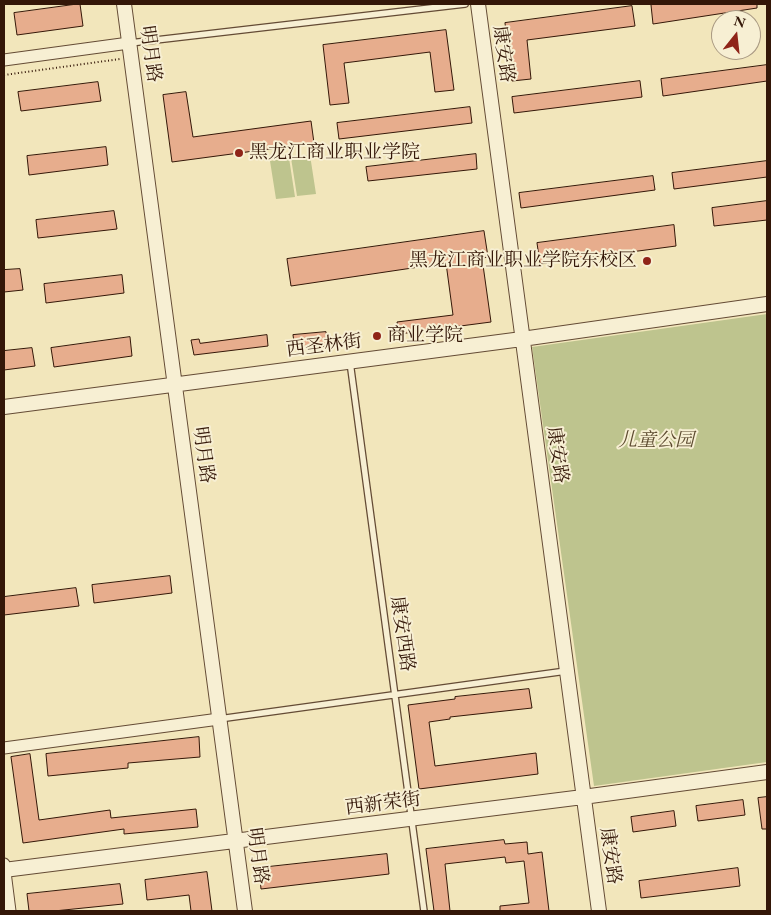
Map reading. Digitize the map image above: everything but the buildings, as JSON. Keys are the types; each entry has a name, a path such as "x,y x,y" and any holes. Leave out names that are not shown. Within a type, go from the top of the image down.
{"street":[{"name":"明月路","path":"124,4 245,911"},
{"name":"康安路","path":"478,4 598,911"},
{"path":"4,60 129,43"},
{"name":"西圣林街","path":"4,407 522,339 767,304"},
{"path":"4,748 219,719"},
{"name":"西新荣街","path":"4,868 412,819 767,772"},
{"path":"4,868 10,911"}],"lane":[{"path":"129,43 466,4"},
{"name":"康安西路","path":"350,362 424,911"},
{"path":"219,719 567,671"}],"path":[{"path":"4,75 131,57"}],"green space":[{"path":"310,155 316,194 297,196 291,158"},
{"path":"289,158 295,197 276,199 270,161"},
{"name":"儿童公园","path":"767,314 767,762 594,786 532,347"}],"place":[{"name":"黑龙江商业职业学院","path":"239,153"},
{"name":"黑龙江商业职业学院东校区","path":"647,261"},
{"name":"商业学院","path":"377,336"}]}
